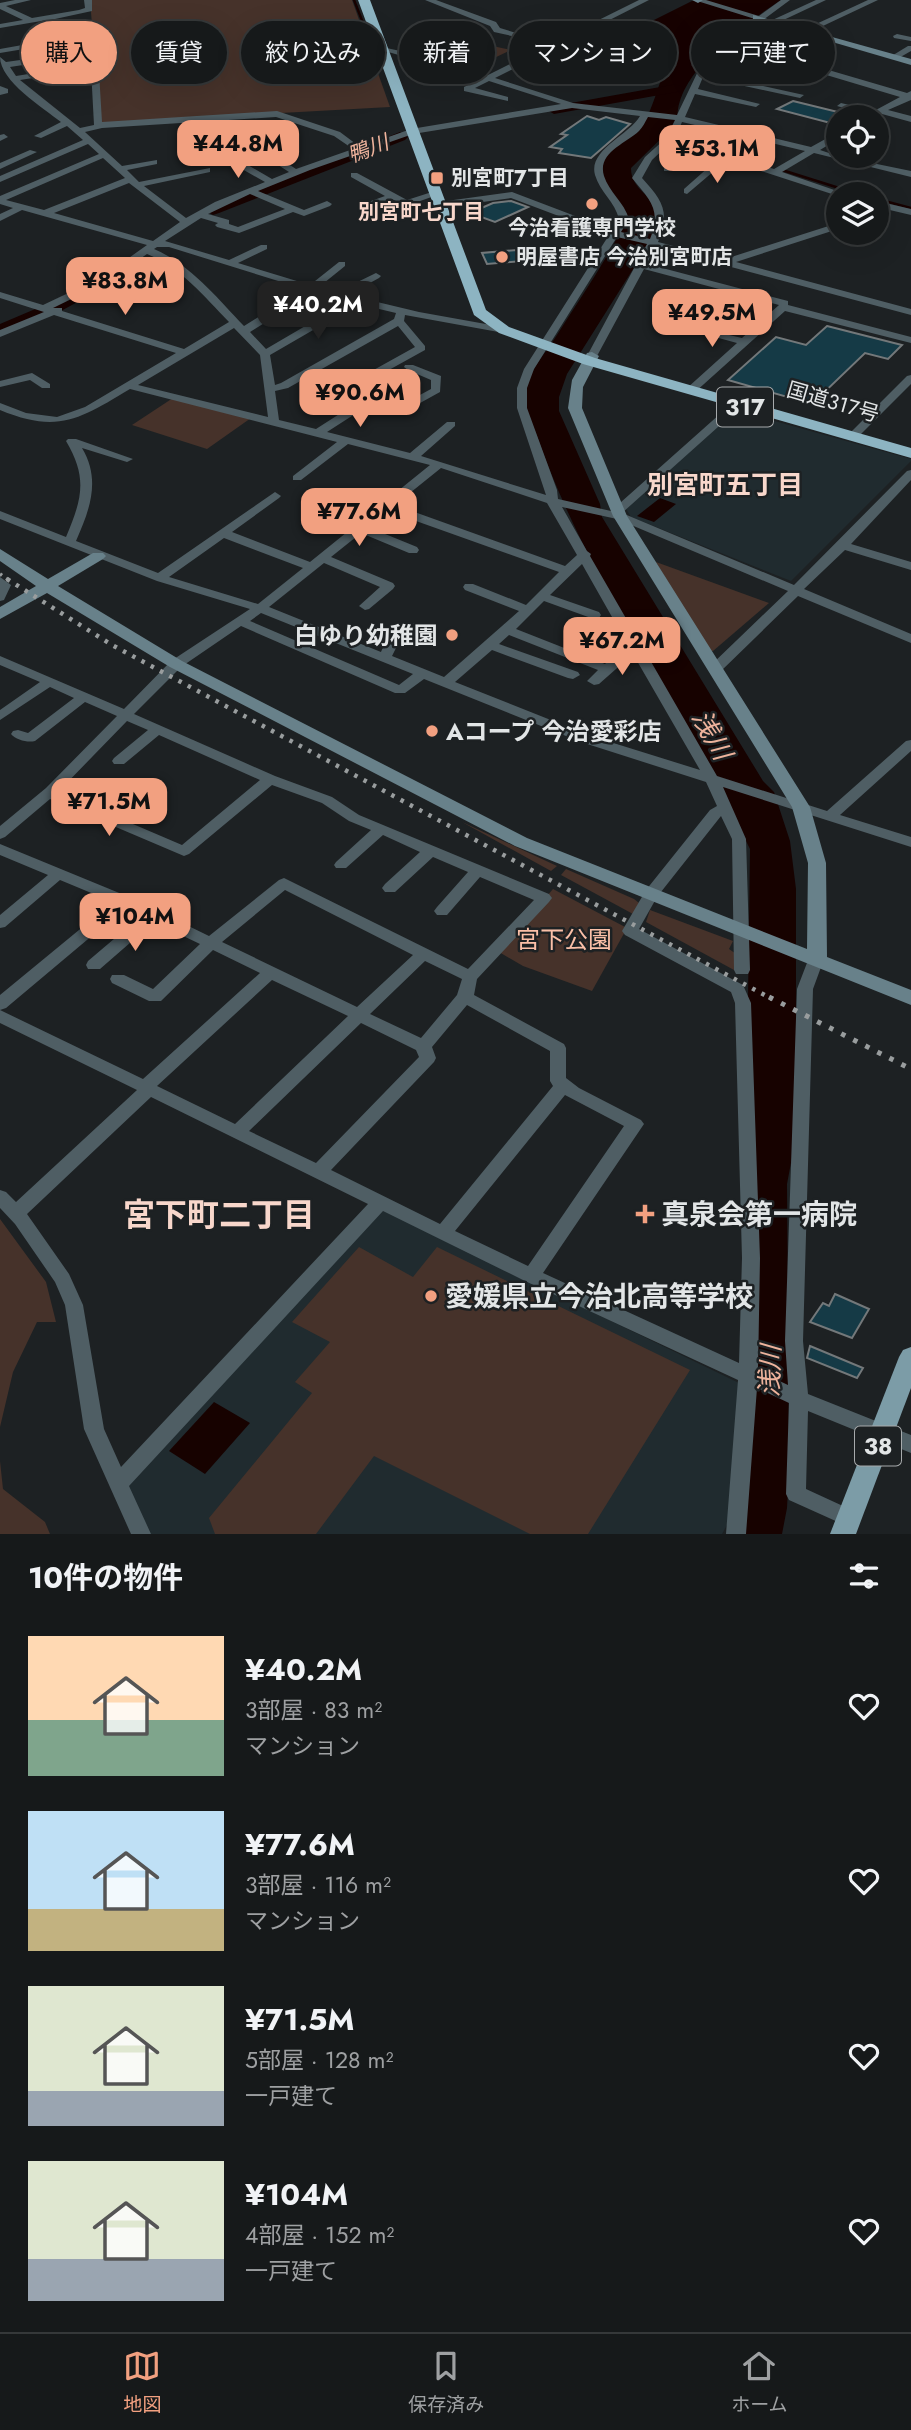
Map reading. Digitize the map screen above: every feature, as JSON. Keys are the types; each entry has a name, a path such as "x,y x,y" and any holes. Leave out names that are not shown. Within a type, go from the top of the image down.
{"highway":[{"name":"国道317号","path":"364,0 372,21"},
{"name":"国道317号","path":"385,58 473,303 479,312 505,330 546,347 855,434 911,453"},
{"name":"国道317号","path":"855,434 911,447"}],"main road":[{"name":"38","path":"846,1526 911,1357"}],"street":[{"path":"0,6 27,0"},
{"path":"0,6 32,21 89,9 88,0"},
{"path":"429,0 494,24 497,30 509,33"},
{"path":"616,0 625,8"},
{"path":"495,75 645,0"},
{"path":"698,0 769,21"},
{"path":"752,21 786,0"},
{"path":"774,21 822,0"},
{"path":"827,21 874,0"},
{"path":"49,18 53,21"},
{"path":"0,26 21,23"},
{"path":"328,34 379,41 312,45 305,44 300,38 328,34"},
{"path":"897,36 911,40"},
{"path":"835,40 911,62"},
{"path":"0,51 21,46"},
{"path":"894,57 911,48"},
{"path":"21,60 3,62 13,77 90,140 134,182 186,222"},
{"path":"835,74 910,96"},
{"path":"0,78 21,76"},
{"path":"495,81 572,105 680,119 911,174"},
{"path":"95,84 98,126"},
{"path":"478,84 467,89 505,99"},
{"path":"696,84 670,139 648,159 637,178 659,207 663,223 587,358 573,393 575,408 614,513 801,807 817,863 816,960 805,989 802,1069 794,1341 799,1399 796,1494 846,1526"},
{"path":"748,84 800,95"},
{"path":"693,91 756,104"},
{"path":"889,107 910,96"},
{"path":"0,334 100,288 186,222 251,191 411,132 572,105"},
{"path":"79,131 98,126 277,114 337,134 361,150"},
{"path":"647,114 637,128 601,156 598,162 599,178 623,210 624,219 619,235 529,369 520,398 557,502 638,649 717,782 739,839 742,970"},
{"path":"889,116 911,119"},
{"path":"38,136 68,122"},
{"path":"670,139 826,189"},
{"path":"0,179 90,140"},
{"path":"776,172 826,142"},
{"path":"667,169 693,146"},
{"path":"0,166 33,152"},
{"path":"217,152 272,183"},
{"path":"0,200 104,155"},
{"path":"687,191 726,156"},
{"path":"278,161 296,173"},
{"path":"76,191 122,170 154,162"},
{"path":"43,214 134,182 207,170"},
{"path":"354,175 406,203 512,195 619,235 911,312"},
{"path":"251,191 304,213 327,204"},
{"path":"363,207 393,196"},
{"path":"0,200 152,249 168,259 197,283 265,354 274,421"},
{"path":"0,218 21,207"},
{"path":"889,207 911,212"},
{"path":"889,210 894,208"},
{"path":"199,214 226,222 220,225 239,230 293,209"},
{"path":"725,262 826,230"},
{"path":"152,249 170,244 400,316 505,330"},
{"path":"230,264 264,247"},
{"path":"244,331 311,289 342,264"},
{"path":"641,265 784,303 783,307"},
{"path":"338,296 376,276"},
{"path":"0,295 186,353"},
{"path":"265,354 356,301"},
{"path":"783,307 911,340"},
{"path":"693,388 783,307"},
{"path":"338,394 421,348 400,316"},
{"path":"269,389 284,386 400,316"},
{"path":"0,406 24,416 58,419 89,409 235,323"},
{"path":"686,326 746,342"},
{"path":"394,362 437,378 436,390 398,411"},
{"path":"318,433 416,370"},
{"path":"0,384 32,376 46,386"},
{"path":"855,434 911,378"},
{"path":"127,385 439,464 557,502 614,513 911,639"},
{"path":"614,513 740,401"},
{"path":"412,457 452,424"},
{"path":"70,541 89,490 85,460 72,441 127,459"},
{"path":"297,478 345,441"},
{"path":"0,834 48,793 176,664 261,608 439,464"},
{"path":"715,669 843,545 911,473"},
{"path":"160,578 275,496"},
{"path":"386,506 567,571"},
{"path":"0,515 70,541 98,556 216,599 261,608 586,739 911,842"},
{"path":"359,527 413,550"},
{"path":"223,533 312,567"},
{"path":"843,545 911,566"},
{"path":"0,554 47,586 176,664 521,842 911,998"},
{"path":"446,683 507,631 526,609 585,554"},
{"path":"0,614 98,556"},
{"path":"323,558 389,586 365,606"},
{"path":"0,581 5,585 0,597"},
{"path":"470,587 526,609"},
{"path":"540,596 595,615"},
{"path":"242,622 400,691 423,673"},
{"path":"385,658 391,644 413,626"},
{"path":"507,631 606,669"},
{"path":"491,645 573,675"},
{"path":"594,681 626,651 638,649"},
{"path":"0,660 270,779 327,800 354,818 544,898 470,977 465,997 423,1046"},
{"path":"0,716 49,682"},
{"path":"18,734 30,738 83,697"},
{"path":"119,761 157,730"},
{"path":"830,816 911,744"},
{"path":"48,793 184,850 270,779"},
{"path":"725,808 715,813 651,894 630,931 737,989 743,1003 751,1258 750,1376 736,1534"},
{"path":"341,865 381,829"},
{"path":"0,849 124,901 423,1046 428,1058 318,1172"},
{"path":"390,888 431,850"},
{"path":"442,911 478,870"},
{"path":"0,923 59,873"},
{"path":"118,979 155,997 211,943 284,883 470,977"},
{"path":"0,1004 124,901"},
{"path":"94,965 153,915"},
{"path":"237,1132 423,954"},
{"path":"16,1213 271,972"},
{"path":"465,997 558,1048 558,1081 635,1124 531,1276"},
{"path":"0,1016 531,1276 799,1399 911,1444"},
{"path":"443,1233 563,1085"},
{"path":"0,1197 16,1213 63,1279 74,1305 94,1429 141,1534"},
{"path":"120,1482 381,1202"}],"shaded area":[{"path":"735,410 911,461 791,581 631,517 626,509"},
{"name":"愛媛県立今治北高等学校","path":"382,1210 739,1383 732,1516 722,1534 150,1534 127,1484"}],"green space":[{"path":"90,0 352,0 359,21 241,21 241,84 382,84 390,107 100,123 97,84 117,84 117,21 92,21"},
{"path":"495,47 509,51 495,58"},
{"path":"173,398 251,418 207,449 132,425"},
{"path":"656,562 769,603 713,651 708,651"},
{"path":"462,822 557,866 551,871"},
{"path":"566,869 634,899 639,903 633,914 561,875"},
{"name":"宮下公園","path":"553,889 627,928 592,991 523,966 499,952"},
{"path":"650,910 733,941 729,949 739,956 734,970 646,922"},
{"path":"0,1219 46,1282 56,1322 37,1322 13,1372 0,1427"},
{"name":"愛媛県立今治北高等学校","path":"359,1247 413,1277 437,1247 690,1370 588,1534 530,1534 374,1456 316,1534 215,1534 209,1518 312,1393 295,1382 330,1342 292,1322"},
{"path":"0,1461 3,1489 45,1522 50,1534 0,1534"}],"water":[{"name":"浅川","path":"694,0 781,0 750,21 691,21 691,80 679,104 678,122 631,168 636,185 652,203 655,212 652,239 567,374 559,397 559,411 600,504 602,517 763,781 774,792 790,841 796,889 796,1136 787,1184 789,1469 787,1508 782,1534 741,1534 750,849 696,746 582,543 558,490 528,413 524,395 534,368 594,277 628,217 603,180 600,171 602,163 613,149 642,126 660,84 677,84 677,21 652,21"},
{"path":"660,498 676,504 654,522 637,516"},
{"path":"214,1402 250,1423 205,1474 169,1451"}],"building":[{"path":"793,101 826,109 826,122 777,109"},
{"path":"587,116 599,120 606,117 630,124 591,158 559,153 562,149 550,147 567,135 561,134"},
{"path":"511,201 528,207 495,222 470,213 493,203"},
{"name":"明屋書店 今治別宮町店","path":"517,250 523,261 487,264 482,253"},
{"path":"827,326 902,345 888,359 865,353 812,404 728,380 776,337 806,345"},
{"path":"835,1294 869,1309 852,1338 810,1322 823,1303 829,1306"},
{"path":"810,1346 863,1368 857,1378 807,1358"}],"waterway":[{"path":"354,0 362,21"},
{"name":"鴨川","path":"554,110 677,88"},
{"name":"鴨川","path":"213,210 400,137"},
{"path":"786,168 782,170 826,184"},
{"path":"889,202 911,208"},
{"name":"鴨川","path":"0,330 53,308 125,269"}],"railway":[{"path":"0,574 8,580"},
{"path":"8,580 112,645 772,999"},
{"path":"769,997 911,1069"}],"place":[{"name":"別宮町7丁目","path":"437,178"},
{"name":"今治看護専門学校","path":"592,204"},
{"name":"明屋書店 今治別宮町店","path":"502,257"},
{"name":"白ゆり幼稚園","path":"452,635"},
{"name":"Aコープ 今治愛彩店","path":"432,731"},
{"name":"真泉会第一病院","path":"645,1214"},
{"name":"愛媛県立今治北高等学校","path":"431,1296"}],"district":[{"name":"別宮町七丁目","path":"421,212"},
{"name":"別宮町五丁目","path":"725,485"},
{"name":"宮下町二丁目","path":"219,1215"}]}
